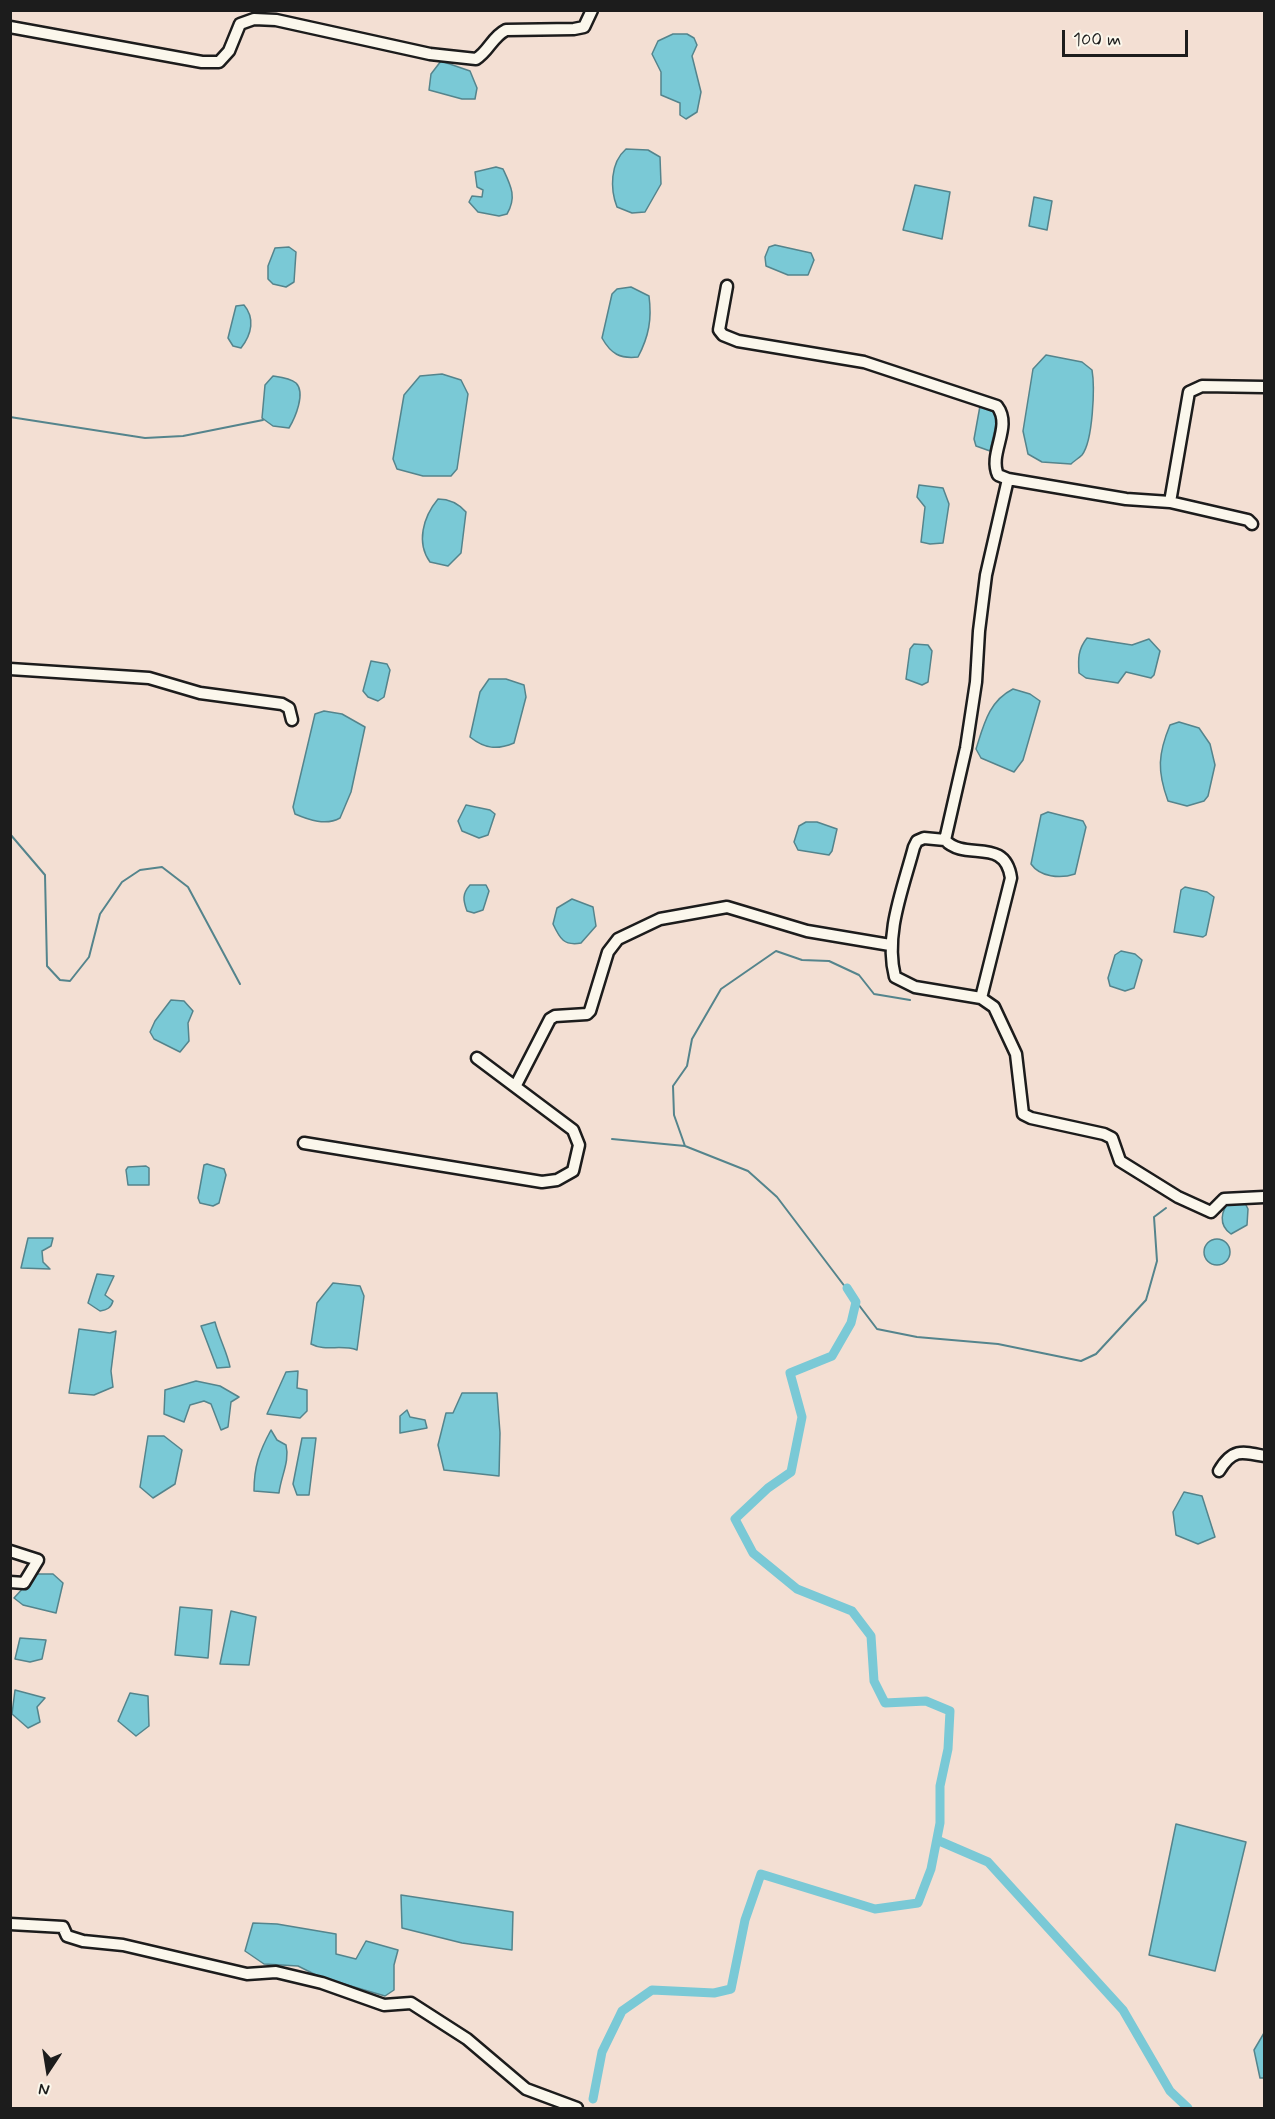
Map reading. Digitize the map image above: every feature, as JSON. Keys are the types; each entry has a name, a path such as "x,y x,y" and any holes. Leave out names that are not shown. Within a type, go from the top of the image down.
{"street":[{"path":"10,27 202,62 219,62 229,51 240,24 254,19 276,20 430,54 476,59 482,55 496,34 506,30 584,27 592,10"},
{"path":"727,286 719,330 723,335 738,341 864,362 997,406 1002,412 1003,424 995,468 998,475 1008,479 1126,499 1170,502 1248,520 1252,524"},
{"path":"1170,502 1189,392 1194,387 1202,386 1264,387"},
{"path":"945,840 966,748 976,682 978,631 986,575 1008,479"},
{"path":"10,669 149,678 200,693 282,704 289,708 292,720"},
{"path":"981,998 1011,878 1010,867 1006,860 997,854 953,846 945,840 924,838 917,841 890,945 890,957 895,977 915,987 981,998 994,1007 1016,1054 1023,1114 1112,1138 1120,1161 1178,1197 1211,1212 1224,1199 1264,1197"},
{"path":"516,1085 550,1019 555,1016 587,1014 590,1011 608,952 618,939 660,919 727,907 807,931 890,945"},
{"path":"304,1143 543,1182 557,1180 573,1171 579,1145 578,1137 516,1085 477,1058"},
{"path":"1219,1471 1226,1458 1236,1452 1264,1456"},
{"path":"10,1551 38,1560 24,1583 10,1582"},
{"path":"10,1924 63,1927 67,1936 83,1941 123,1945 247,1974 276,1972 322,1983 384,2005 411,2003 466,2039 526,2089 577,2109"}],"water":[{"path":"673,34 687,34 694,38 697,45 692,56 701,92 697,112 686,119 680,115 680,103 661,95 661,72 652,54 658,41"},
{"path":"441,61 470,71 477,88 475,99 462,99 429,90 431,74"},
{"path":"626,149 648,150 660,157 661,184 645,212 632,213 617,207 613,184 614,169"},
{"path":"496,167 503,169 512,197 507,214 499,216 478,212 469,202 472,196 482,197 483,190 477,187 475,172"},
{"path":"915,185 950,192 942,239 903,230"},
{"path":"1034,197 1052,201 1047,230 1029,226"},
{"path":"775,245 811,253 814,260 808,275 788,275 766,266 765,257 769,247"},
{"path":"289,247 296,252 294,282 286,287 273,284 268,279 268,266 275,248"},
{"path":"631,287 649,296 649,327 638,357 617,354 602,338 612,294 617,289"},
{"path":"244,305 250,315 251,326 248,337 241,348 233,346 228,338 236,306"},
{"path":"1046,355 1082,362 1092,370 1093,401 1089,438 1082,455 1071,464 1042,462 1028,454 1023,431 1033,369"},
{"path":"442,374 461,380 468,394 457,469 451,476 423,476 397,469 393,459 404,395 420,376"},
{"path":"273,376 291,380 299,387 299,406 289,428 273,426 262,418 265,385"},
{"path":"980,406 994,412 997,420 990,451 976,446 974,439"},
{"path":"919,485 943,488 949,504 943,543 921,542 925,507 917,497"},
{"path":"438,499 454,502 466,512 461,553 448,566 430,562 423,547 425,522"},
{"path":"1087,638 1132,645 1149,639 1160,651 1154,675 1151,678 1126,672 1118,683 1086,678 1079,673 1079,654"},
{"path":"914,644 928,645 932,651 928,682 922,685 906,679 910,649"},
{"path":"371,661 387,664 390,670 384,697 378,701 368,697 363,691"},
{"path":"489,679 506,679 524,685 526,697 514,743 502,747 486,746 470,737 480,692"},
{"path":"1013,689 1030,694 1040,701 1023,760 1014,772 981,758 976,749 988,714 998,700"},
{"path":"324,711 342,714 365,727 351,792 340,818 329,822 312,820 295,814 293,807 315,714"},
{"path":"1179,722 1199,728 1210,744 1215,765 1208,796 1204,801 1187,806 1168,801 1160,763 1170,725"},
{"path":"466,805 490,810 495,814 488,835 479,838 462,831 458,821"},
{"path":"1048,812 1083,821 1086,827 1075,874 1051,876 1040,872 1031,864 1041,815"},
{"path":"806,822 817,822 837,829 829,855 798,850 794,842 799,826"},
{"path":"470,885 486,885 489,891 483,910 474,913 467,911 464,900 464,894"},
{"path":"1185,887 1207,892 1214,897 1206,935 1203,937 1174,932 1181,890"},
{"path":"572,899 593,907 596,926 581,943 570,943 563,940 553,924 557,908"},
{"path":"1121,951 1135,954 1142,960 1134,988 1125,991 1110,986 1108,978 1115,955"},
{"path":"171,1000 184,1001 193,1011 188,1023 189,1041 180,1052 154,1039 150,1032 155,1021"},
{"path":"204,1165 224,1169 226,1175 219,1203 213,1206 200,1203 198,1198"},
{"path":"146,1166 149,1168 149,1185 128,1185 126,1170 128,1167"},
{"path":"1230,1200 1244,1201 1248,1209 1247,1225 1231,1234 1224,1226 1222,1218"},
{"path":"28,1238 53,1238 51,1246 42,1251 43,1262 50,1269 21,1268"},
{"path":"1217,1239 1226,1243 1230,1252 1226,1261 1217,1265 1208,1261 1204,1252 1208,1243"},
{"path":"97,1274 114,1276 105,1295 113,1301 108,1308 100,1311 88,1303"},
{"path":"333,1283 360,1286 364,1296 357,1350 311,1344 317,1303"},
{"path":"215,1322 230,1367 217,1368 201,1326"},
{"path":"79,1329 110,1333 116,1331 111,1371 113,1387 94,1395 69,1393"},
{"path":"298,1371 297,1388 307,1390 307,1411 300,1418 267,1414 286,1372"},
{"path":"196,1381 220,1386 239,1397 231,1402 228,1427 221,1430 211,1404 204,1401 190,1405 184,1422 164,1414 165,1390"},
{"path":"462,1393 497,1393 500,1433 499,1476 444,1470 438,1445 446,1413 453,1413"},
{"path":"407,1410 410,1417 425,1420 427,1428 400,1433 400,1416"},
{"path":"271,1430 277,1440 286,1445 287,1451 279,1493 254,1491 258,1460"},
{"path":"148,1436 164,1436 182,1450 175,1484 153,1498 140,1487"},
{"path":"302,1438 316,1438 309,1495 297,1495 293,1484"},
{"path":"1184,1492 1202,1496 1215,1537 1198,1544 1176,1535 1173,1512"},
{"path":"36,1574 53,1574 63,1583 56,1613 23,1605 14,1598"},
{"path":"180,1607 212,1610 208,1658 175,1655"},
{"path":"231,1611 256,1617 249,1665 220,1664"},
{"path":"20,1638 46,1640 42,1659 30,1662 15,1659"},
{"path":"15,1690 45,1698 37,1707 40,1722 28,1728 12,1714"},
{"path":"130,1693 148,1696 149,1726 136,1736 118,1721"},
{"path":"1176,1824 1246,1842 1215,1971 1149,1955"},
{"path":"401,1895 513,1912 512,1950 462,1943 402,1928"},
{"path":"253,1923 277,1924 336,1934 336,1954 356,1959 366,1941 398,1950 394,1965 394,1990 385,1996 320,1977 298,1966 264,1964 245,1951"},
{"path":"1264,2033 1264,2078 1260,2078 1254,2050"}],"waterway":[{"path":"10,417 145,438 183,436 263,420"},
{"path":"10,834 45,875 47,966 60,980 70,981 89,957 100,914 122,882 140,870 162,867 188,887 240,984"},
{"path":"685,1146 674,1115 673,1086 687,1066 692,1039 721,989 776,951 802,960 829,961 859,975 874,994 910,1000"},
{"path":"612,1139 685,1146 748,1171 777,1197 877,1329 917,1337 998,1344 1081,1361 1096,1354 1146,1300 1157,1261 1154,1217 1166,1208"},
{"path":"593,2099 602,2052 622,2011 652,1990 714,1993 731,1989 745,1920 761,1874 875,1909 918,1903 931,1869 940,1823 940,1786 948,1749 950,1711 926,1701 885,1703 874,1681 871,1636 852,1611 797,1589 753,1553 735,1519 768,1488 791,1472 802,1417 790,1373 832,1356 851,1323 856,1302 847,1288"},
{"path":"937,1840 988,1862 1123,2010 1170,2091 1188,2108"}]}
